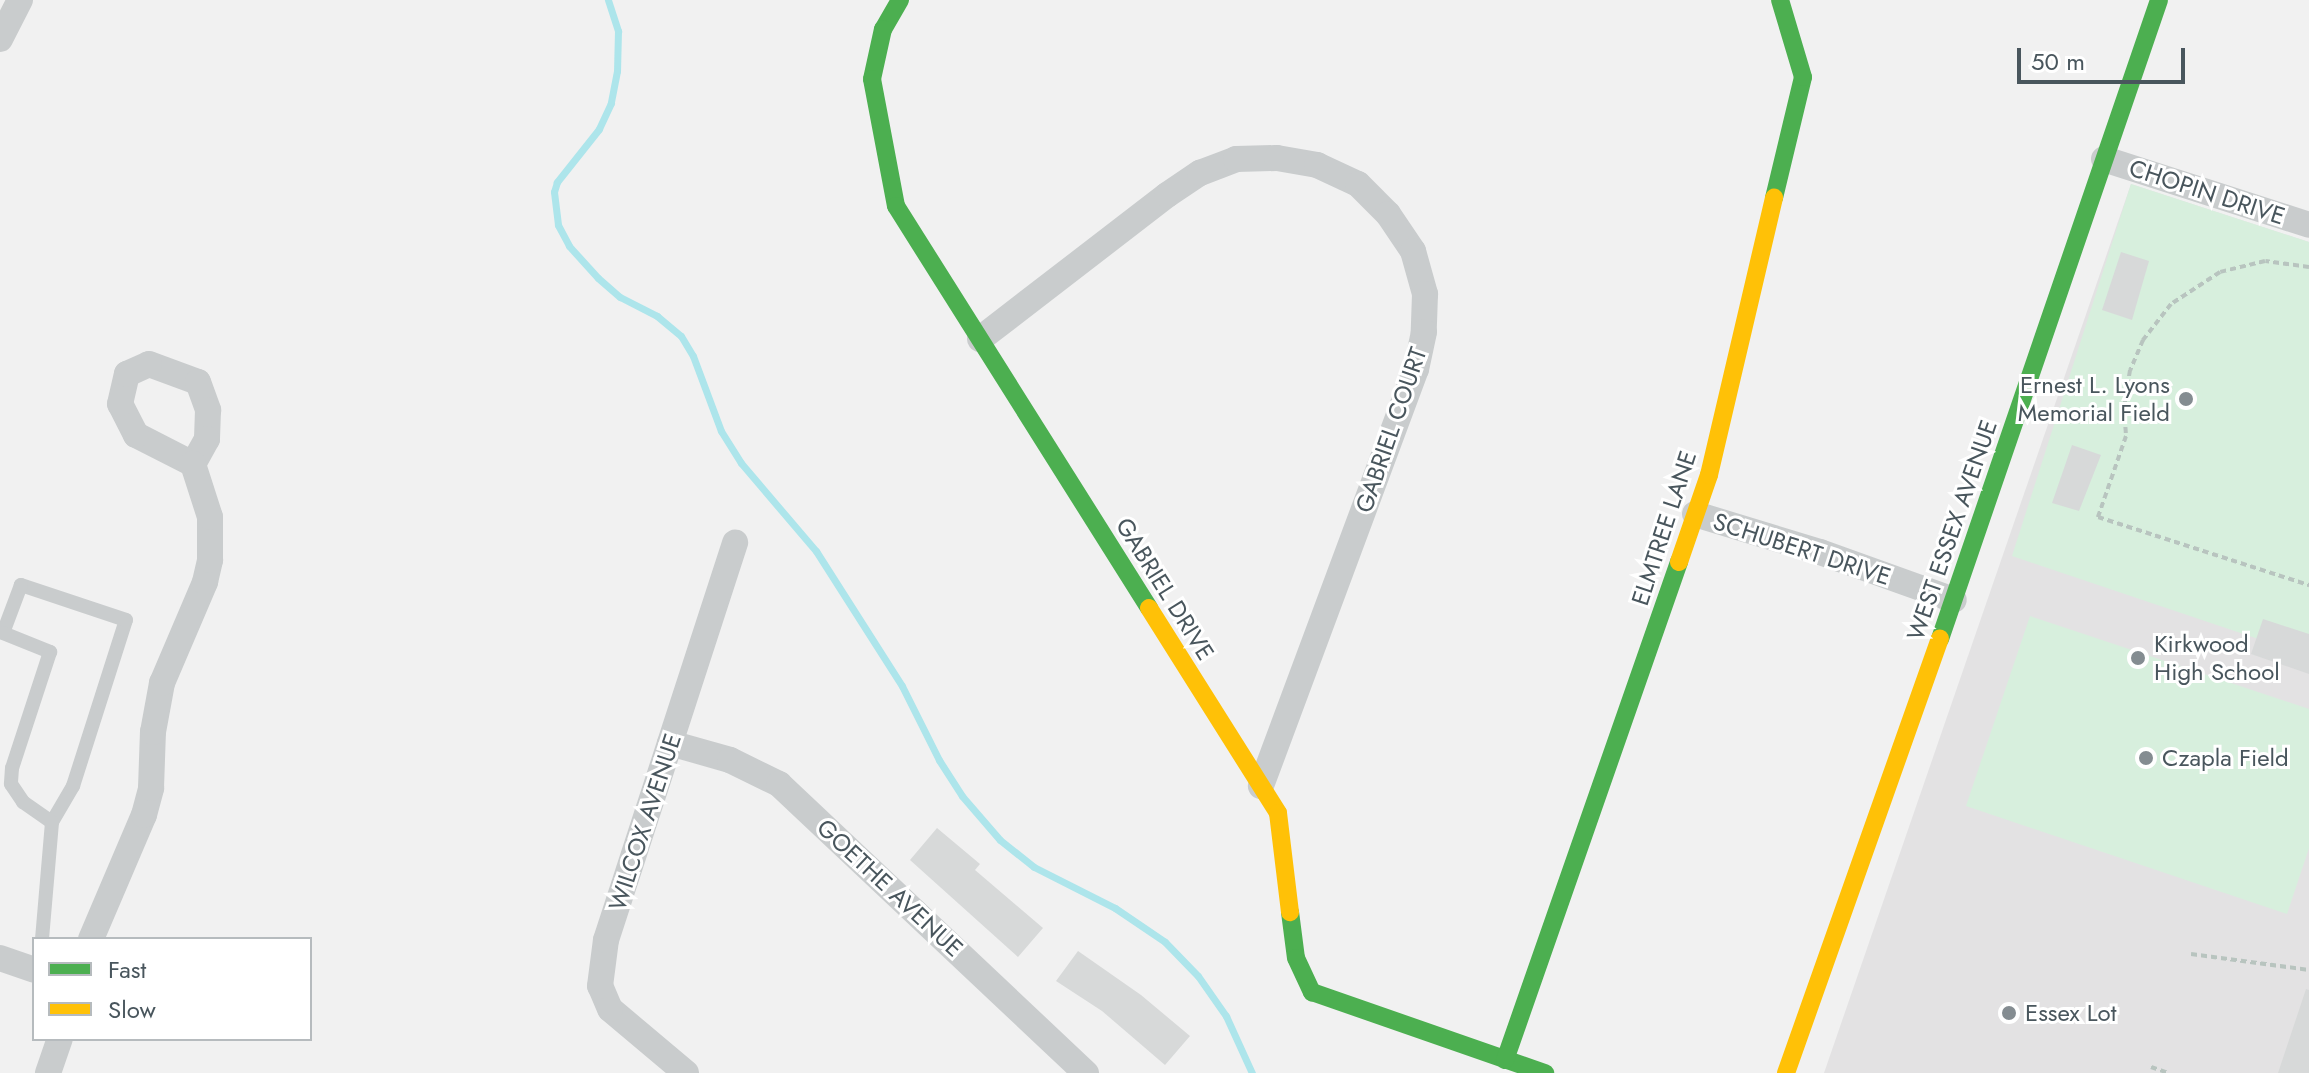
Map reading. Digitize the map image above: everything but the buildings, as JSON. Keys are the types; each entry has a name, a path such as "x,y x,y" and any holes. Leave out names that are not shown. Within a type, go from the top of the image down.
{"street":[{"path":"0,39 20,0"},
{"name":"GABRIEL DRIVE","path":"900,0 883,29 872,79 896,206 1278,813 1296,958 1312,992 1545,1073"},
{"name":"ELMTREE LANE","path":"1505,1060 1709,475 1803,77 1780,0"},
{"name":"WEST ESSEX AVENUE","path":"1786,1073 1954,600 2159,0"},
{"name":"GABRIEL COURT","path":"980,339 1167,195 1200,173 1236,159 1277,158 1317,165 1358,184 1388,214 1413,251 1425,294 1424,332 1416,369 1261,786"},
{"name":"CHOPIN DRIVE","path":"2104,159 2309,225"},
{"path":"92,937 144,815 151,788 153,732 162,683 205,582 210,560 210,517 193,464"},
{"name":"SCHUBERT DRIVE","path":"1695,514 1820,552 1954,600"},
{"name":"WILCOX AVENUE","path":"686,1073 610,1009 600,986 606,940 735,542"},
{"name":"GOETHE AVENUE","path":"670,743 730,760 779,784 1086,1073"},
{"path":"0,958 32,968"},
{"path":"48,1073 59,1041"}],"lane":[{"path":"42,937 52,822 73,786 126,620 21,585 3,633 50,652 12,768 11,784 23,802 52,822"}],"path":[{"path":"2309,267 2265,261 2220,272 2171,304 2143,340 2130,370 2124,407 2126,436 2098,517 2309,585"},
{"path":"2191,954 2309,970"},
{"path":"2151,1067 2168,1073"}],"shaded area":[{"name":"Kirkwood High School","path":"2131,184 2309,242 2309,1073 1824,1073"}],"green space":[{"name":"Ernest L. Lyons Memorial Field","path":"2131,184 2309,242 2309,656 2012,556"},
{"name":"Czapla Field","path":"2030,616 2309,709 2309,848 2287,914 1966,806"}],"waterway":[{"path":"608,0 618,31 617,71 611,103 599,129 557,182 554,192 558,225 569,246 620,297 657,316 681,336 693,356 721,431 741,463 816,551 902,686 939,760 962,796 1000,840 1034,867 1115,908 1165,942 1198,976 1226,1016 1252,1073"}],"traffic: fast":[{"path":"900,0 883,29 872,79 896,206 1149,608"},
{"path":"1774,198 1803,77 1780,0"},
{"path":"1940,639 2159,0"},
{"path":"1505,1060 1679,562"},
{"path":"1290,912 1296,958 1312,992 1545,1073"}],"traffic: slow":[{"path":"1679,562 1709,475 1774,198"},
{"path":"1149,608 1278,813 1290,912"},
{"path":"1786,1073 1940,639"}],"place":[{"name":"Ernest L. Lyons Memorial Field","path":"2186,399"},
{"name":"Kirkwood High School","path":"2138,658"},
{"name":"Czapla Field","path":"2146,758"},
{"name":"Essex Lot","path":"2009,1013"}]}
